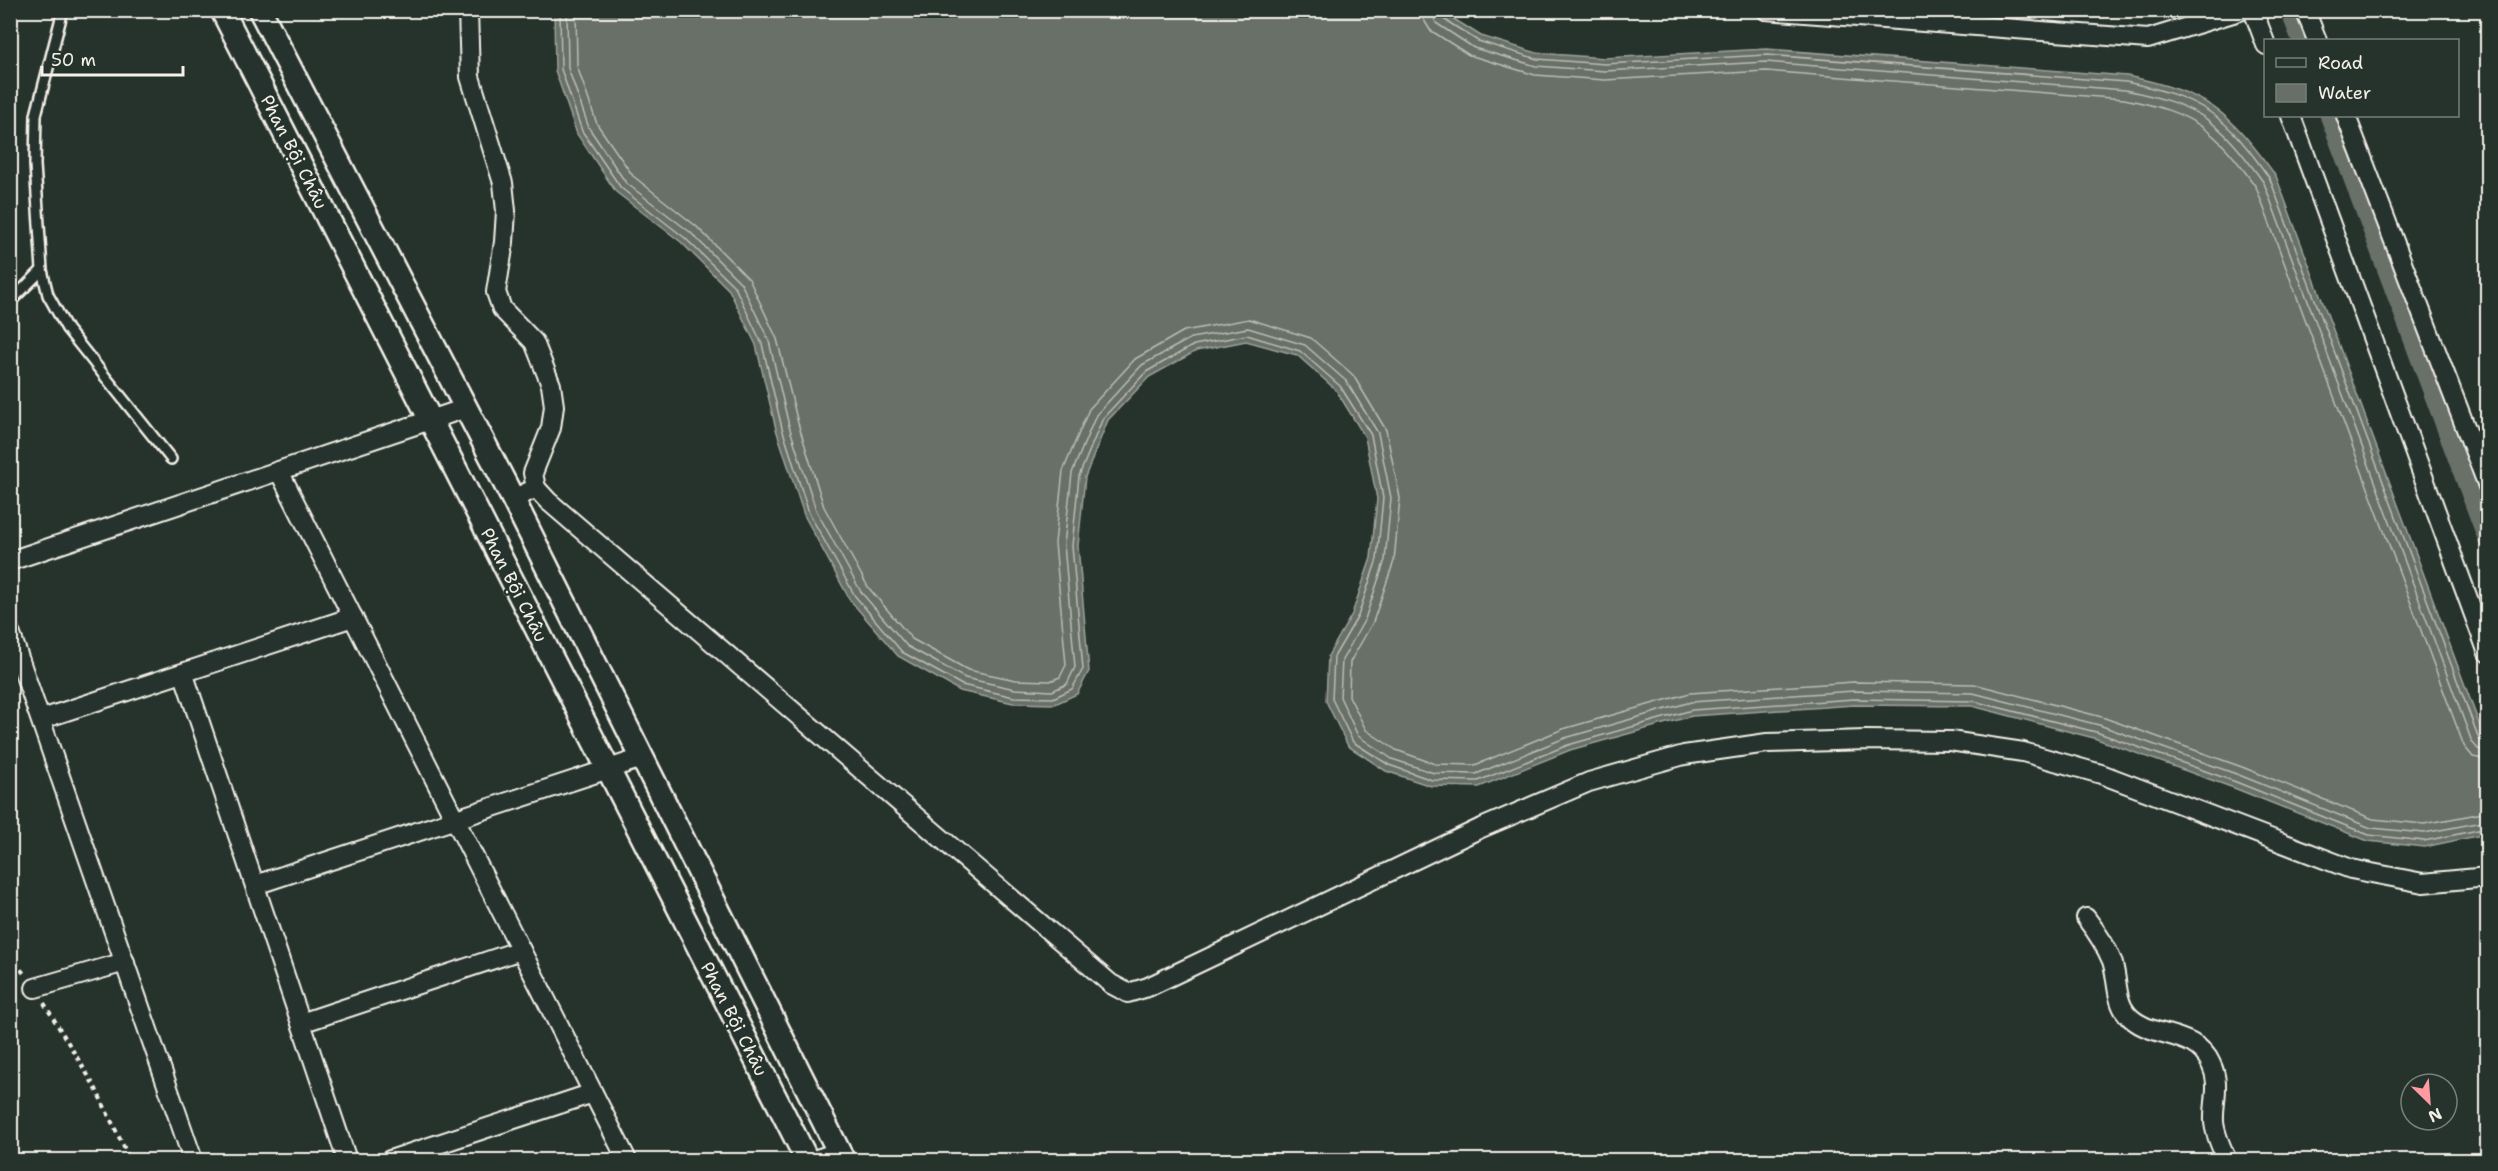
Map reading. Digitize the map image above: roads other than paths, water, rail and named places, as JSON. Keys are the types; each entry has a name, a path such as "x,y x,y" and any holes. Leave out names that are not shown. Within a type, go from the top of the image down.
{"street":[{"name":"Phan Bội Châu","path":"222,10 807,1161"},
{"name":"Phan Bội Châu","path":"260,10 513,499 841,1156"},
{"path":"468,10 470,76 503,183 506,210 504,242 496,292 502,309 534,342 551,385 554,406 551,428 533,473 536,488 548,501 1111,984 1128,993 1148,987 1479,829 1589,782 1684,755 1767,743 1866,740 1950,741 2023,752 2101,774 2351,869 2423,883 2487,877"},
{"path":"1766,10 2148,39 2243,10"},
{"path":"2253,10 2264,42"},
{"path":"2306,10 2317,39"},
{"path":"2291,117 2487,653"},
{"path":"2346,117 2487,486"},
{"path":"10,561 466,408"},
{"path":"279,471 627,1161"},
{"path":"513,499 536,488"},
{"path":"42,719 184,675 353,617"},
{"path":"10,632 193,1161"},
{"path":"184,675 347,1161"},
{"path":"255,885 642,758"},
{"path":"2086,918 2112,962 2120,997 2127,1014 2147,1027 2175,1034 2194,1044 2210,1061 2218,1086 2214,1121 2228,1161"},
{"path":"301,1023 521,950"},
{"path":"35,988 125,962"},
{"path":"390,1161 593,1094"},
{"path":"814,1161 841,1156"}],"lane":[{"path":"63,10 36,115 35,165 42,270 48,295 57,315 171,459"},
{"path":"10,302 42,270"}],"water":[{"path":"554,11 1441,11 1481,36 1537,53 1605,58 1766,49 2127,76 2178,90 2214,108 2244,135 2276,176 2487,745 2487,834 2424,847 2368,841 2234,788 2094,738 1972,706 1854,705 1692,716 1570,750 1479,787 1431,786 1386,771 1348,746 1326,701 1328,656 1352,614 1371,558 1377,499 1365,437 1336,390 1297,355 1246,341 1196,351 1149,377 1108,420 1085,477 1078,546 1089,671 1077,694 1055,704 1013,703 960,691 898,656 850,600 804,515 776,429 756,345 729,290 681,242 616,192 577,134 555,70"}],"waterway":[{"path":"2290,10 2302,39"},
{"path":"2330,117 2488,539"}]}
